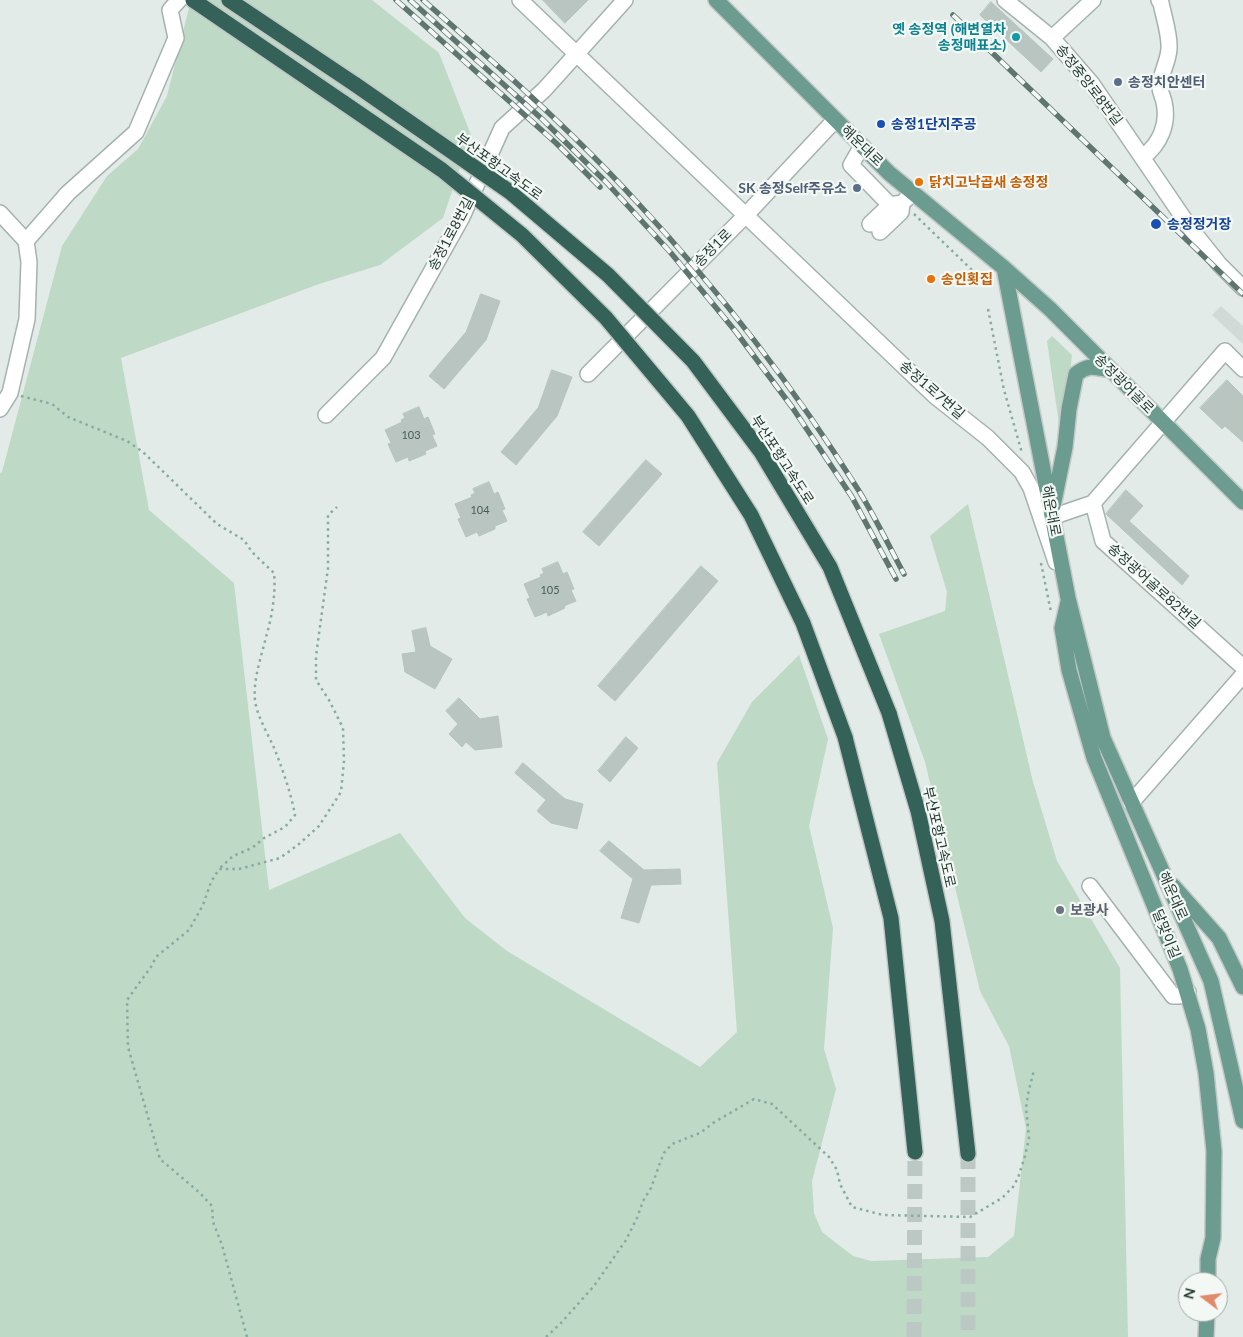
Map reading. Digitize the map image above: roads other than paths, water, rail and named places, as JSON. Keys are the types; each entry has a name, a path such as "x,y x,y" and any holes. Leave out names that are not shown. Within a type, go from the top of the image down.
{"highway":[{"path":"193,0 442,170 522,235 606,318 688,416 751,515 803,623 845,737 891,918 915,1152"},
{"name":"부산포항고속도로","path":"229,0 510,192 608,275 693,361 761,452 830,567 889,713 918,811 942,921 968,1154"}],"main road":[{"name":"해운대로","path":"716,0 862,146 913,193 1004,268 1068,598 1103,738 1211,981 1243,1121"},
{"name":"송정광어골로","path":"1004,268 1050,309 1243,502"},
{"path":"1052,515 1065,447 1073,381 1076,374 1084,368 1091,367 1110,370"},
{"name":"달맞이길","path":"1068,598 1062,628 1069,670 1094,758 1159,915 1188,992 1198,1029 1206,1073 1214,1152 1213,1238 1208,1259 1208,1272"},
{"path":"1164,876 1220,938 1243,987"},
{"path":"1206,1337 1207,1322"}],"street":[{"path":"520,0 746,215"},
{"name":"송정1로8번길","path":"326,414 383,358 462,217 502,128 544,90 625,0"},
{"name":"송정중앙로8번길","path":"1005,0 1052,38 1092,84 1191,229 1219,264 1243,288"},
{"path":"1052,38 1093,0"},
{"path":"1143,157 1158,142 1165,124 1164,103 1160,89 1161,75 1167,61 1169,48 1159,0"},
{"path":"26,241 68,193 136,132 176,38 174,5"},
{"name":"송정1로","path":"588,374 746,215 835,120"},
{"path":"862,146 851,165 896,204"},
{"path":"875,228 896,204 913,193"},
{"path":"0,213 26,241 30,262 27,318 10,393 0,408"},
{"name":"송정1로7번길","path":"746,215 934,396 988,438 1022,472 1031,488 1068,598"},
{"path":"1052,515 1093,503 1225,351 1243,369"},
{"name":"송정광어골로82번길","path":"1093,503 1103,541 1243,667"},
{"path":"1132,803 1243,675"},
{"path":"1090,886 1173,996 1179,996 1188,992"}],"tunnel":[{"path":"914,1337 915,1152"},
{"path":"968,1154 968,1337"}],"railway":[{"path":"396,0 556,143 600,187"},
{"path":"410,0 542,119 606,182 671,253 736,332 792,407 852,497 896,579"},
{"path":"423,0 505,72 584,147 696,268 754,340 834,452 859,491 904,574"},
{"path":"953,15 1243,294"}],"place":[{"name":"옛 송정역 (해변열차 송정매표소)","path":"1016,37"},
{"name":"송정치안센터","path":"1118,82"},
{"name":"송정1단지주공","path":"881,124"},
{"name":"닭치고낙곱새 송정정","path":"919,182"},
{"name":"SK 송정Self주유소","path":"857,188"},
{"name":"송정정거장","path":"1156,224"},
{"name":"송인횟집","path":"931,279"},
{"name":"보광사","path":"1060,910"}]}
